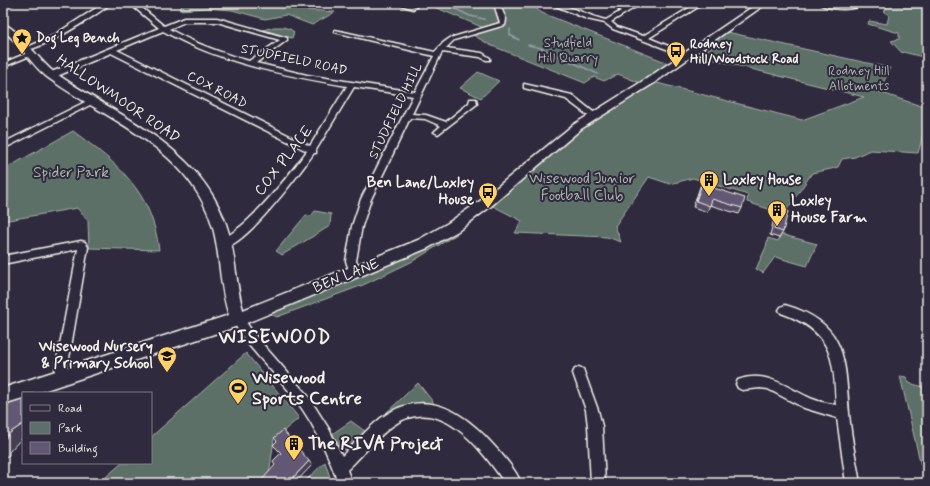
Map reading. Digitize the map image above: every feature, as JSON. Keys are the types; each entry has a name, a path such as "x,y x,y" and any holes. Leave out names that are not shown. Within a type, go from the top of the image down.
{"street":[{"path":"3,5 14,3"},
{"path":"3,65 53,38 108,3"},
{"name":"STUDFIELD ROAD","path":"132,3 144,15 162,28 203,48 250,64 292,74 418,95"},
{"path":"399,3 413,7"},
{"name":"STUDFIELD HILL","path":"355,273 351,261 366,199 441,49 452,39 503,24 503,19 498,7 504,3"},
{"path":"553,3 589,18 607,22 611,26 687,55"},
{"path":"613,3 625,10"},
{"path":"607,22 639,3"},
{"name":"BEN LANE","path":"3,396 60,376 238,319 355,273 422,244 453,227 485,204 565,135 593,115 650,81 763,3"},
{"path":"821,3 851,8 862,3"},
{"path":"643,39 696,6"},
{"path":"52,75 184,20 214,20 285,39 250,64"},
{"name":"HALLOWMOOR ROAD","path":"4,29 19,39 28,52 52,75 163,146 182,162 194,176 213,208 225,244 233,304 238,319"},
{"path":"337,31 438,55"},
{"path":"441,49 477,54 488,59"},
{"name":"COX ROAD","path":"111,50 312,151"},
{"name":"COX PLACE","path":"225,244 241,233 264,210 312,151 332,122 352,84"},
{"path":"527,86 569,97 593,115"},
{"path":"438,132 473,104 474,101"},
{"path":"5,142 92,102"},
{"path":"408,116 426,117 446,125"},
{"path":"3,260 81,245 83,247 60,376"},
{"path":"785,310 810,321 826,335 833,345 838,358 843,413 853,483"},
{"path":"238,319 248,335 295,389 318,421 340,467 345,483"},
{"path":"579,373 592,410 595,426 598,483"},
{"path":"742,384 756,381 765,382 810,404 843,413"},
{"path":"340,467 387,422 411,411 429,410 446,413 466,427 494,457 514,483"}],"green space":[{"path":"184,3 283,3 308,10 335,12 312,25 286,15 265,19 232,10 207,8 179,10"},
{"name":"Studfield Hill Quarry","path":"425,3 490,3 497,7 501,22 484,28"},
{"name":"Studfield Hill Quarry","path":"510,3 529,3 542,13 668,63 640,83 618,74 604,81 594,77 585,83 490,45 473,35 506,24 507,22 500,10"},
{"path":"889,3 918,3 927,5 927,58 902,53 891,41 899,39 899,33 868,24 869,21 887,24 889,15 884,12"},
{"path":"274,27 290,29 294,32 292,38 263,30"},
{"path":"727,32 890,68 879,92 927,108 927,131 924,132 918,153 870,150 855,157 842,159 838,167 812,173 784,214 747,202 748,195 693,178 670,184 649,177 615,226 621,242 607,237 515,233 522,221 491,205 569,137 608,110 657,83 802,120 864,97 699,56 713,46 714,43"},
{"path":"478,72 499,81 481,98 460,88"},
{"name":"Spider Park","path":"73,131 118,168 141,195 149,211 155,229 159,250 89,248 88,221 77,208 3,221 3,170"},
{"path":"315,211 331,214 330,226 282,255 276,251 306,215 311,216"},
{"path":"454,229 457,234 413,261 363,285 277,317 264,311"},
{"path":"780,234 817,244 807,266 775,257 763,273 756,269 766,247 768,238 778,241"},
{"name":"Wisewood Sports Centre","path":"246,353 299,418 274,439 269,475 262,483 99,483 121,464 152,464 152,436"},
{"path":"900,376 906,377 909,383 927,388 927,483 925,483"},
{"path":"418,383 437,407 401,408 386,413"},
{"path":"351,421 366,432 347,450 342,449 332,434"},
{"path":"325,462 332,483 303,483"}],"building":[{"path":"704,178 716,182 714,188 745,198 742,208 712,199 710,206 696,201"},
{"path":"779,208 788,211 783,232 774,229"},
{"path":"22,400 22,425 11,432 3,441 3,404 5,403 4,406"},
{"name":"The RIVA Project","path":"283,430 309,461 288,483 263,483 261,481 275,465 273,461 281,453 273,445 277,441 274,438"}],"waterway":[{"path":"443,3 470,16 484,19"},
{"path":"510,29 510,35 519,40"},
{"path":"528,45 541,48 598,74"}],"place":[{"name":"Dog Leg Bench","path":"22,55"},
{"name":"Rodney Hill/Woodstock Road","path":"676,68"},
{"name":"Loxley House","path":"709,197"},
{"name":"Ben Lane/Loxley House","path":"488,209"},
{"name":"Loxley House Farm","path":"777,227"},
{"name":"Wisewood Nursery & Primary School","path":"167,373"},
{"name":"Wisewood Sports Centre","path":"238,405"},
{"name":"The RIVA Project","path":"294,461"}],"district":[{"name":"WISEWOOD","path":"275,337"}],"park label":[{"name":"Rodney Hill Allotments","path":"859,78"},
{"name":"Wisewood Junior Football Club","path":"582,188"}]}
